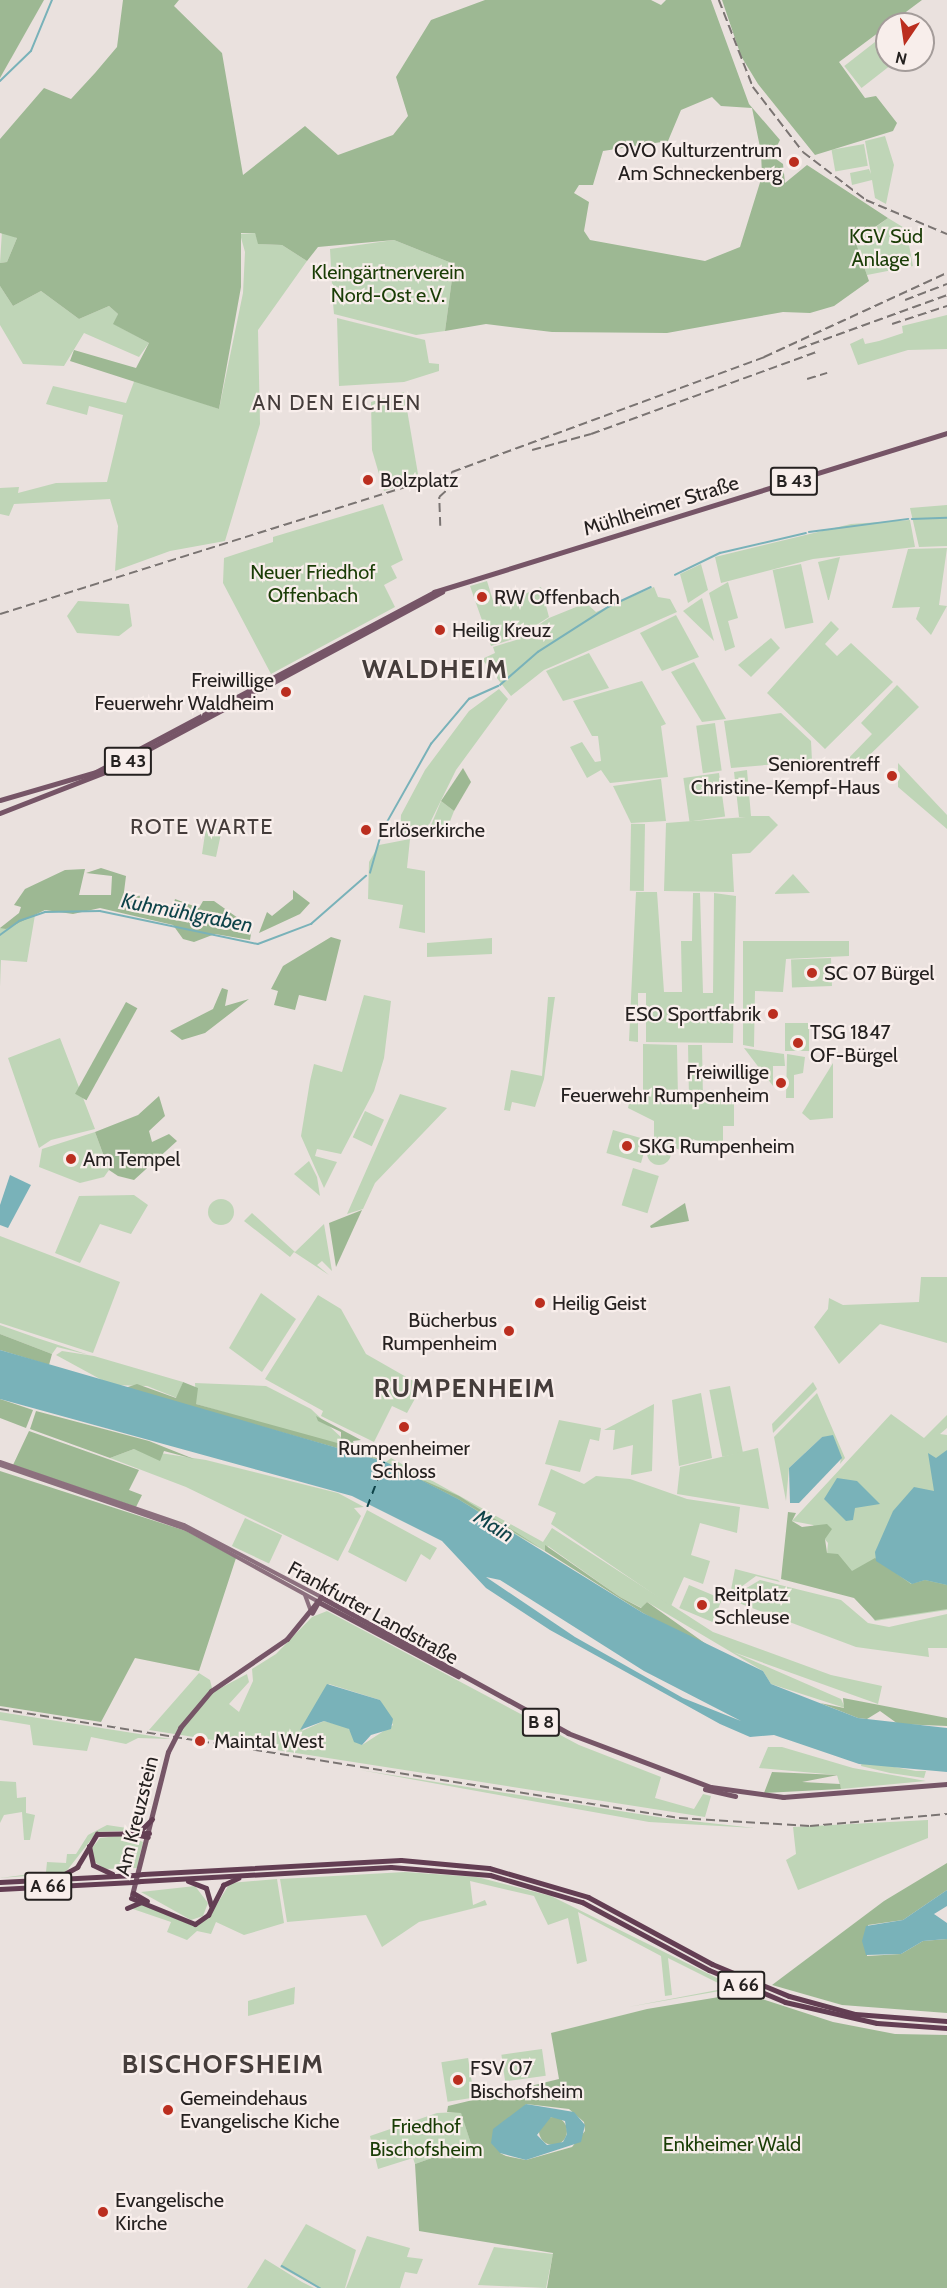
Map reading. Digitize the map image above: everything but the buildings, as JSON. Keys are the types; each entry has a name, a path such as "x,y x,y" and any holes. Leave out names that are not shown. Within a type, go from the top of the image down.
{"highway":[{"path":"140,1831 152,1819"},
{"path":"49,1880 75,1869 97,1834 140,1831 148,1835"},
{"path":"122,1876 93,1865 92,1842 108,1832 148,1835"},
{"name":"A 66","path":"0,1889 249,1875 278,1870 414,1861 511,1873 594,1900 770,1990 855,2013 947,2021"},
{"name":"A 66","path":"0,1882 143,1874 414,1867 513,1880 599,1910 709,1970 785,2002 865,2022 947,2028"},
{"path":"132,1895 143,1903 195,1924 208,1915 224,1885 249,1875"},
{"path":"132,1895 184,1922 199,1921 210,1909 210,1894 201,1884 180,1879"},
{"path":"127,1908 143,1903"}],"main road":[{"name":"Mühlheimer Straße","path":"273,681 329,648 453,586 947,433"},
{"name":"Mühlheimer Straße","path":"273,681 453,586"},
{"name":"B 43","path":"10,796 34,794 96,772 273,681"},
{"name":"B 43","path":"2,811 96,777 273,681"},
{"path":"0,794 10,796 17,806"},
{"path":"0,800 10,796"},
{"name":"Frankfurter Landstraße","path":"0,1464 186,1529 576,1740 729,1793"},
{"name":"Frankfurter Landstraße","path":"0,1464 190,1528 319,1600 590,1743 729,1793"},
{"path":"305,1594 311,1611 330,1608"},
{"name":"Am Kreuzstein","path":"132,1895 168,1752 180,1728 211,1691 277,1647 303,1621 319,1600"},
{"name":"B 8","path":"729,1793 795,1800 947,1786"}],"green space":[{"path":"0,0 44,0 0,78"},
{"path":"123,0 179,0 174,6 222,53 243,175 305,126 338,155 393,135 408,116 396,77 431,20 485,0 651,0 661,5 666,0 711,0 749,104 780,140 772,156 783,164 785,183 807,165 888,218 868,232 863,229 857,246 869,281 834,306 810,313 783,312 667,333 552,332 486,324 445,331 454,264 394,240 318,247 307,261 282,245 258,244 255,233 241,233 241,287 219,409 70,361 74,350 136,368 149,343 113,324 118,314 109,306 79,319 41,291 13,306 0,286 0,263 7,262 17,238 0,233 0,139 44,88 71,99 117,47","holes":["712,97 721,106 752,108 761,152 762,176 740,247 705,261 590,240 584,231 589,202 574,193 579,185 593,185 603,151 668,141 681,110"]},
{"path":"722,0 922,0 906,12 875,12 875,35 839,62 865,98 876,96 897,123 893,131 815,155 758,84 741,56"},
{"path":"875,42 875,72 882,72 862,88 844,66"},
{"path":"885,136 894,165 886,204 875,198 872,180 852,185 850,173 869,169 871,174 865,141"},
{"path":"864,144 868,166 835,171 832,150"},
{"name":"KGV Süd Anlage 1","path":"888,218 906,229 913,266 867,275 857,246 863,229 869,232"},
{"path":"2,231 17,238 7,262 0,263"},
{"path":"255,233 259,244 282,245 307,261 258,330 260,424 225,541 170,551 115,571 118,526 110,499 14,504 9,516 0,514 0,488 19,487 18,493 56,483 107,482 123,415 89,406 87,415 46,404 53,386 126,403 135,379 219,409 243,293 245,252 240,234"},
{"name":"Kleingärtnerverein Nord-Ost e.V.","path":"394,240 454,264 445,331 416,335 334,314 332,292 340,294 342,289 332,285 330,249"},
{"path":"0,286 13,306 41,291 79,319 109,306 118,314 114,324 149,343 139,357 84,333 64,366 23,364 0,325"},
{"path":"947,315 947,349 908,350 858,365 850,344 863,338 865,344 879,341 903,333 902,326"},
{"path":"337,318 425,340 429,363 439,364 439,371 404,382 339,386"},
{"path":"404,392 419,480 384,491 372,450 371,402"},
{"name":"Neuer Friedhof Offenbach","path":"383,504 403,560 391,566 397,578 384,585 395,607 271,674 223,583 224,558 273,542 273,537"},
{"path":"947,505 947,546 919,547 910,508"},
{"path":"910,520 915,547 813,559 721,583 715,557 851,524"},
{"path":"947,548 939,605 947,606 931,635 916,619 920,607 892,608 908,549"},
{"path":"840,557 829,600 828,600 818,562"},
{"path":"701,564 708,590 688,603 680,574"},
{"path":"801,564 813,623 785,629 773,570"},
{"path":"487,581 495,607 541,587 549,617 516,638 491,646 470,586"},
{"path":"728,582 738,618 728,621 735,647 725,651 709,593"},
{"path":"654,587 658,597 670,599 677,612 544,670 511,696 482,659 495,653 493,647 516,640 549,618 586,603 596,612"},
{"path":"702,598 714,641 683,611"},
{"path":"78,601 129,604 132,626 119,636 77,633 67,616"},
{"path":"676,615 699,657 662,671 640,633"},
{"path":"831,621 839,629 825,644 837,656 851,643 893,682 825,749 767,693"},
{"path":"771,638 780,648 751,677 738,665"},
{"path":"589,653 609,688 563,701 546,671"},
{"path":"694,662 726,719 702,722 671,672"},
{"path":"642,681 666,724 661,726 668,777 610,783 601,770 587,778 570,747 582,742 595,762 601,761 598,736 592,736 573,701"},
{"path":"897,685 919,707 851,773 843,764 872,734 861,723"},
{"path":"499,689 508,699 456,770 424,835 383,837 400,834 401,815 425,770 469,711"},
{"path":"781,713 811,741 812,761 731,768 724,721"},
{"path":"715,723 722,771 703,773 696,726"},
{"path":"898,763 947,815 947,829 898,787"},
{"path":"463,768 471,782 454,811 441,801"},
{"path":"747,770 751,816 769,816 778,825 750,853 732,854 734,892 664,891 666,823 746,817 739,817 734,772"},
{"path":"719,773 725,817 689,822 683,778"},
{"path":"661,779 666,821 631,823 613,786"},
{"path":"441,801 454,811 445,834 427,835"},
{"path":"631,824 645,824 644,891 630,891"},
{"path":"206,827 222,829 216,857 202,854"},
{"path":"410,839 407,868 425,871 425,933 399,928 403,905 368,899 369,862 379,845"},
{"path":"101,868 126,876 124,892 140,896 138,909 171,916 175,899 199,908 203,901 214,901 252,928 250,940 215,934 194,942 183,939 173,925 100,908 73,914 45,910 6,929 0,928 19,913 21,907 14,905 25,889 65,870 85,869 79,895 111,895 112,876 86,873"},
{"path":"793,874 810,893 775,894 775,893"},
{"path":"293,890 310,903 300,914 259,933 267,912 272,916 293,899"},
{"path":"636,892 657,892 664,992 682,992 681,941 692,941 693,893 700,893 703,993 713,993 714,893 736,896 733,1043 646,1042 646,993 638,993 638,1042 629,1041"},
{"path":"35,915 27,962 1,960 0,987 0,928"},
{"path":"331,937 341,940 326,1001 299,995 295,1010 274,1005 278,991 271,989 283,966"},
{"path":"492,938 492,954 427,957 427,943"},
{"path":"743,941 849,941 849,956 786,959 783,992 755,991 754,1047 743,1045"},
{"name":"SC 07 Bürgel","path":"831,958 832,986 792,987 791,959"},
{"path":"222,988 228,990 225,1006 249,999 205,1033 182,1040 170,1031 213,1009"},
{"path":"364,995 391,1001 384,1058 374,1091 341,1154 317,1149 315,1156 337,1162 324,1188 301,1136 310,1081 314,1064 342,1072"},
{"path":"548,997 555,997 544,1079 535,1107 512,1102 510,1111 504,1110 511,1070 542,1076"},
{"path":"126,1002 137,1008 86,1100 75,1094"},
{"name":"TSG 1847 OF-Bürgel","path":"785,1023 809,1023 809,1051 785,1051"},
{"path":"60,1038 95,1129 51,1140 39,1148 8,1058"},
{"path":"643,1044 677,1045 678,1100 689,1099 688,1045 702,1045 703,1099 734,1099 734,1126 723,1126 723,1152 693,1139 686,1153 654,1137 654,1121 628,1108 630,1099 643,1097"},
{"path":"744,1048 784,1054 785,1066 773,1066 773,1086"},
{"path":"787,1054 805,1057 803,1073 794,1075 794,1098 786,1098"},
{"path":"833,1063 833,1118 810,1120 802,1113"},
{"path":"400,1094 447,1108 375,1183 363,1209 347,1214"},
{"path":"159,1096 165,1116 149,1131 152,1142 169,1134 177,1141 134,1180 118,1176 109,1170 95,1132 138,1115"},
{"path":"365,1111 384,1120 372,1146 353,1137"},
{"name":"SKG Rumpenheim","path":"613,1130 648,1140 641,1163 606,1153"},
{"name":"Am Tempel","path":"95,1132 109,1170 104,1177 80,1183 39,1167 42,1149"},
{"path":"659,1141 667,1145 671,1153 667,1161 659,1165 651,1161 647,1153 651,1145"},
{"path":"309,1161 317,1177 320,1196 294,1174"},
{"path":"633,1168 659,1176 647,1213 622,1205"},
{"path":"134,1195 148,1205 131,1234 100,1224 80,1263 55,1253 79,1196"},
{"path":"221,1199 230,1203 234,1212 230,1221 221,1225 212,1221 208,1212 212,1203"},
{"path":"685,1203 689,1221 651,1228 650,1226"},
{"path":"362,1210 336,1267 329,1223"},
{"path":"252,1213 295,1252 324,1224 332,1271 322,1261 317,1265 329,1275 294,1252 290,1257 244,1221"},
{"path":"0,1236 120,1282 93,1353 0,1323"},
{"path":"921,1277 947,1277 947,1343 880,1324 839,1364 814,1327 828,1309 829,1298 843,1305 919,1302"},
{"path":"261,1293 296,1319 262,1372 229,1348"},
{"path":"318,1295 341,1309 366,1354 422,1386 407,1413 392,1406 374,1442 321,1416 323,1411 265,1379"},
{"path":"0,1325 89,1355 57,1347 52,1354 0,1334"},
{"path":"0,1334 52,1354 49,1365 0,1350"},
{"path":"62,1351 94,1356 183,1382 177,1398 147,1386 111,1385 56,1355"},
{"path":"183,1382 198,1388 196,1404 341,1444 341,1432 318,1421 316,1416 361,1440 353,1441 355,1447 383,1461 125,1388 137,1384 176,1398"},
{"path":"813,1382 817,1389 773,1433 772,1424"},
{"path":"195,1383 266,1386 311,1409 344,1440 337,1445 196,1404"},
{"path":"730,1386 743,1453 722,1457 709,1390"},
{"path":"701,1393 712,1458 679,1466 672,1400"},
{"path":"817,1393 845,1458 840,1464 841,1458 822,1437 789,1468 786,1501 774,1437"},
{"path":"0,1399 33,1410 26,1428 0,1418"},
{"path":"654,1404 652,1471 631,1475 633,1445 613,1450 615,1430 604,1430"},
{"path":"36,1411 149,1441 194,1459 164,1451 160,1461 134,1449 110,1458 30,1429"},
{"path":"891,1414 924,1438 947,1415 947,1428 940,1434 947,1435 947,1610 875,1621 827,1554 828,1543 813,1525 792,1521"},
{"path":"559,1420 601,1428 599,1441 590,1439 580,1472 545,1464"},
{"path":"29,1431 139,1470 129,1490 142,1495 136,1507 13,1465"},
{"path":"758,1448 769,1509 677,1494 680,1467"},
{"path":"134,1449 206,1460 338,1493 364,1507 354,1508 361,1516 338,1561 186,1487 110,1458"},
{"path":"391,1458 543,1542 552,1528 713,1632 831,1675 882,1686 878,1704 733,1652 841,1699 845,1708 771,1684 763,1671 647,1602 642,1608 620,1597 548,1546 545,1551 398,1470 386,1462"},
{"path":"551,1469 584,1484 596,1476 630,1479 687,1499 740,1507 737,1533 700,1523 691,1555 710,1561 703,1584 684,1577 671,1606 551,1524 556,1513 538,1505"},
{"path":"0,1471 186,1531 236,1558 199,1671 135,1658 101,1722 0,1706"},
{"path":"407,1473 459,1496 542,1549 458,1499"},
{"path":"367,1510 437,1548 430,1560 421,1554 406,1582 348,1552"},
{"path":"788,1512 796,1513 792,1521 802,1527 827,1524 832,1529 825,1539 827,1553 838,1554 852,1571 875,1558 911,1584 925,1580 947,1585 947,1609 875,1620 854,1598 781,1579"},
{"path":"245,1518 282,1535 269,1563 232,1546"},
{"path":"545,1545 620,1597 641,1608 647,1602 730,1661 643,1613 545,1551"},
{"path":"735,1569 780,1582 756,1576 730,1595"},
{"path":"760,1580 841,1600 868,1623 889,1627 947,1614 947,1648 928,1648 929,1657 856,1647 728,1599"},
{"path":"689,1585 722,1599 712,1622 679,1608"},
{"path":"327,1611 579,1745 661,1777 655,1798 694,1809 703,1794 711,1796 705,1817 149,1730 199,1673 210,1680 213,1692 247,1674 249,1682 229,1704 239,1712 253,1681 252,1669 276,1654 312,1617","holes":["329,1684 380,1700 393,1725 362,1745 347,1727 324,1721 302,1731"]},
{"path":"843,1698 947,1718 947,1726 898,1724 880,1711 867,1719 858,1718 820,1703 844,1708"},
{"path":"0,1712 171,1739 138,1738 126,1744 91,1737 87,1751 33,1745 30,1725 0,1720"},
{"path":"768,1747 782,1747 853,1768 926,1781 841,1789 837,1775 759,1768"},
{"path":"862,1761 926,1771 924,1778 890,1773 861,1766"},
{"path":"360,1770 664,1818 755,1828 649,1822"},
{"path":"772,1772 838,1775 802,1782 840,1784 841,1789 764,1793"},
{"path":"0,1781 16,1782 17,1798 26,1797 26,1813 35,1815 30,1840 24,1840 22,1812 4,1815 0,1823"},
{"path":"928,1820 928,1838 798,1890 786,1860 796,1854 793,1827"},
{"path":"107,1825 140,1830 97,1832 65,1873 0,1878 46,1872 47,1862 66,1863 67,1854 76,1854 88,1835"},
{"path":"127,1835 143,1842 137,1868 105,1869 93,1861 92,1848 100,1838"},
{"path":"947,1863 947,1890 903,1920 868,1925 867,1956 901,1954 923,1941 947,1939 947,2013 842,2005 772,1985 884,1901"},
{"path":"405,1872 477,1877 551,1896 737,1988 628,2007 728,1988 668,1958 672,1995 665,1996 661,1956 578,1912 587,1961 577,1964 568,1918 548,1925 534,1896 470,1881 473,1905 485,1900 487,1905 419,1922 382,1947 366,1915 287,1922 280,1879"},
{"path":"277,1879 284,1923 244,1935 216,1922 211,1934 197,1931 187,1940 167,1932 171,1922 130,1908 136,1903 150,1907 193,1926 209,1917 230,1883"},
{"path":"195,1886 208,1903 203,1916 191,1920 141,1892"},
{"path":"295,1987 294,2004 248,2016 248,2001"},
{"name":"Enkheimer Wald","path":"743,1993 833,2022 895,2034 947,2035 947,2288 547,2288 553,2253 419,2231 415,2164 471,2144 461,2113 447,2112 448,2106 559,2079 551,2033 647,2009","holes":["526,2104 569,2109 584,2122 585,2131 572,2147 526,2160 500,2153"]},
{"path":"542,2049 546,2076 505,2081 501,2055"},
{"name":"FSV 07 Bischofsheim","path":"468,2058 474,2098 448,2102 441,2062"},
{"name":"Friedhof Bischofsheim","path":"461,2112 471,2144 415,2164 413,2158 378,2169 370,2136 437,2113"},
{"path":"553,2117 563,2121 567,2131 563,2141 553,2145 543,2141 539,2131 543,2121"},
{"path":"306,2224 356,2250 345,2288 319,2288 280,2267"},
{"path":"367,2236 410,2248 407,2257 423,2259 417,2274 405,2272 400,2288 346,2288"},
{"path":"494,2247 553,2254 546,2288 478,2285"},
{"path":"265,2259 302,2282 314,2288 247,2288"}],"water":[{"path":"10,1175 31,1185 8,1228 0,1225 0,1205"},
{"name":"Main","path":"0,1350 386,1462 458,1499 643,1613 763,1671 771,1684 858,1718 947,1728 947,1772 859,1764 774,1735 750,1737 720,1724 550,1630 486,1588 442,1541 352,1496 0,1399","holes":["486,1577 500,1580 644,1671 741,1721 683,1698 575,1637"]},
{"path":"833,1435 842,1458 799,1503 790,1503 789,1468 822,1437"},
{"path":"947,1450 947,1585 925,1580 912,1584 876,1561 875,1552 893,1511 914,1487 934,1491 928,1453 936,1458"},
{"path":"837,1478 857,1481 880,1504 855,1508 853,1520 846,1521 824,1499"},
{"path":"327,1684 380,1700 393,1719 391,1729 371,1735 362,1745 354,1742 349,1729 324,1721 300,1730"},
{"path":"947,1890 947,1906 934,1914 947,1923 947,1939 923,1941 901,1954 866,1955 862,1941 866,1926 903,1920"},
{"path":"526,2104 574,2112 585,2125 581,2142 526,2160 500,2153 491,2143 493,2129","holes":["551,2117 565,2121 567,2134 563,2142 547,2145 537,2135"]}],"waterway":[{"path":"0,81 31,51 52,0"},
{"name":"Kuhmühlgraben","path":"912,519 947,518"},
{"name":"Kuhmühlgraben","path":"809,532 908,519"},
{"name":"Kuhmühlgraben","path":"675,575 720,553 806,533"},
{"name":"Kuhmühlgraben","path":"500,685 538,652 608,607 651,587"},
{"name":"Kuhmühlgraben","path":"370,873 382,831 431,744 469,699 498,686"},
{"name":"Kuhmühlgraben","path":"19,921 45,912 100,911 258,944 311,924 366,876"},
{"name":"Kuhmühlgraben","path":"0,935 18,922"},
{"path":"282,2266 320,2288"}],"ferry route":[{"path":"367,1507 384,1462"}],"railway":[{"path":"719,0 753,87 803,152 866,200 947,234"},
{"path":"0,614 452,472 764,357 947,273"},
{"path":"905,300 947,284"},
{"path":"798,349 947,295"},
{"path":"892,324 947,306"},
{"path":"532,450 591,434 816,352"},
{"path":"807,379 827,373"},
{"path":"440,526 439,497 459,479"},
{"path":"0,1709 679,1818 810,1826 947,1814"}],"place":[{"name":"OVO Kulturzentrum Am Schneckenberg","path":"794,162"},
{"name":"Bolzplatz","path":"368,480"},
{"name":"RW Offenbach","path":"482,597"},
{"name":"Heilig Kreuz","path":"440,630"},
{"name":"Freiwillige Feuerwehr Waldheim","path":"286,692"},
{"name":"Seniorentreff Christine-Kempf-Haus","path":"892,776"},
{"name":"Erlöserkirche","path":"366,830"},
{"name":"SC 07 Bürgel","path":"812,973"},
{"name":"ESO Sportfabrik","path":"773,1014"},
{"name":"TSG 1847 OF-Bürgel","path":"798,1043"},
{"name":"Freiwillige Feuerwehr Rumpenheim","path":"781,1083"},
{"name":"SKG Rumpenheim","path":"627,1146"},
{"name":"Am Tempel","path":"71,1159"},
{"name":"Heilig Geist","path":"540,1303"},
{"name":"Bücherbus Rumpenheim","path":"509,1331"},
{"name":"Rumpenheimer Schloss","path":"404,1427"},
{"name":"Reitplatz Schleuse","path":"702,1605"},
{"name":"Maintal West","path":"200,1741"},
{"name":"FSV 07 Bischofsheim","path":"458,2080"},
{"name":"Gemeindehaus Evangelische Kiche","path":"168,2110"},
{"name":"Evangelische Kirche","path":"103,2212"}],"district":[{"name":"AN DEN EICHEN","path":"337,403"},
{"name":"WALDHEIM","path":"435,670"},
{"name":"ROTE WARTE","path":"202,827"},
{"name":"RUMPENHEIM","path":"465,1389"},
{"name":"BISCHOFSHEIM","path":"223,2065"}]}
